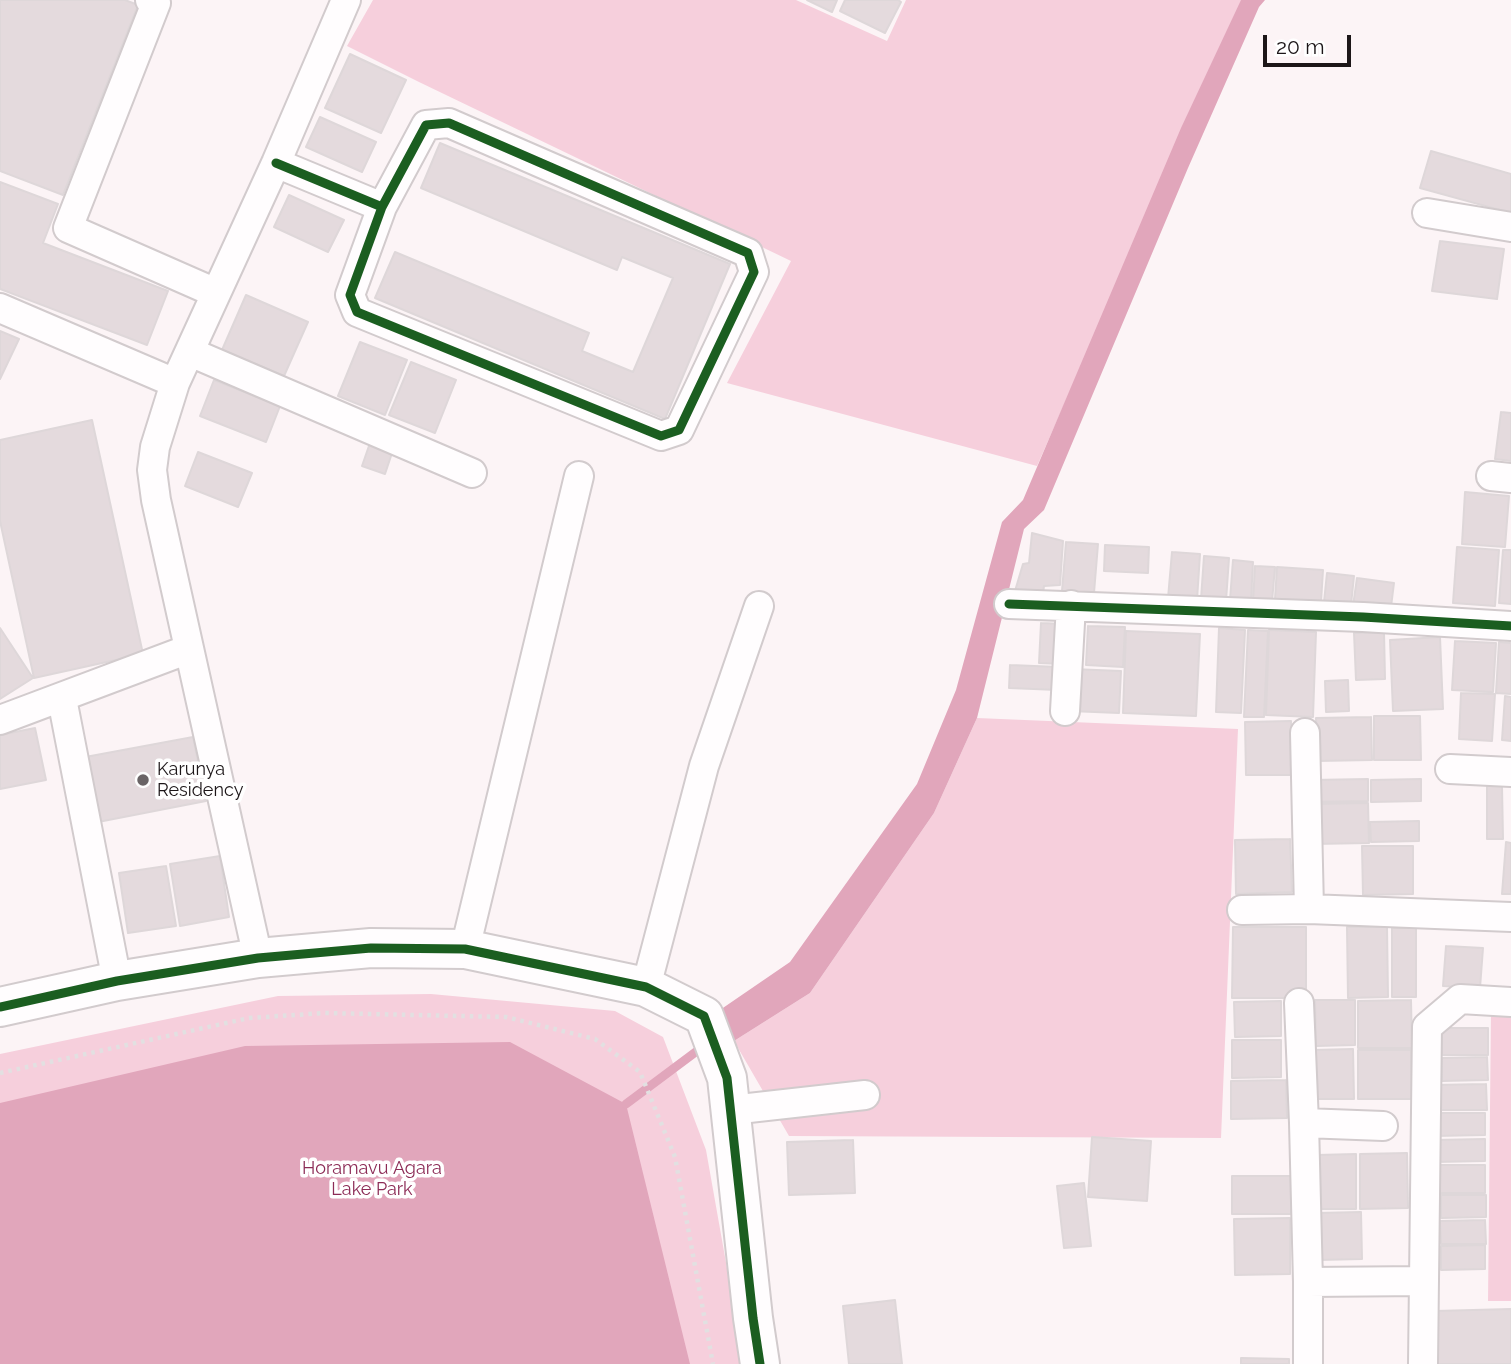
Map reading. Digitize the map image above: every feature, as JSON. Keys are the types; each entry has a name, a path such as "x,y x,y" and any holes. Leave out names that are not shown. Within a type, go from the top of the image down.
{"street":[{"path":"150,0 156,3 68,228 216,293"},
{"path":"258,958 156,500 152,470 155,447 175,383 276,163 346,0"},
{"path":"449,123 748,253 754,272 680,430 661,436 358,312 350,295 382,207 426,125 449,123"},
{"path":"276,163 382,207"},
{"path":"1427,213 1511,227"},
{"path":"0,308 175,383"},
{"path":"190,352 472,473"},
{"path":"466,949 579,476"},
{"path":"1009,604 1363,617 1511,626"},
{"path":"646,987 704,766 759,606"},
{"path":"1065,711 1071,606"},
{"path":"0,720 189,649"},
{"path":"64,709 117,981"},
{"path":"1305,733 1310,909"},
{"path":"1450,769 1511,772"},
{"path":"1242,910 1310,909 1511,917"},
{"path":"0,1007 117,981 258,958 371,948 466,949 646,987 709,1029 727,1078 760,1364"},
{"path":"1423,1364 1427,1027 1460,999 1511,1002"},
{"path":"1299,1003 1308,1364"},
{"path":"731,1110 865,1095"},
{"path":"1304,1123 1383,1126"},
{"path":"1308,1282 1423,1281"}],"path":[{"path":"0,1073 249,1018 326,1013 506,1017 595,1038 640,1072 675,1157 713,1364"}],"green space":[{"path":"373,0 796,0 887,41 906,0 1242,0 1037,466 727,383 791,261 347,46"},
{"path":"977,718 1238,729 1221,1138 789,1136 734,1041 810,993 934,813"},
{"name":"Horamavu Agara Lake Park","path":"431,994 615,1011 663,1037 706,1150 744,1364 0,1364 0,1054 278,996"},
{"path":"1491,1012 1511,1013 1511,1301 1488,1301"}],"shaded area":[{"path":"1241,0 1265,0 1259,7 1188,168 1044,510 1024,529 977,718 934,813 810,993 734,1041 717,1012 790,962 917,784 956,690 1002,522 1023,500 1181,128"},
{"name":"Horamavu Agara Lake Park","path":"510,1042 626,1104 690,1364 0,1364 0,1103 245,1046"}],"building":[{"path":"0,0 125,0 138,5 63,195 0,171"},
{"path":"807,0 837,0 832,12"},
{"path":"845,0 901,2 885,33 840,11"},
{"path":"350,54 406,80 381,133 325,108"},
{"path":"320,117 376,142 362,172 306,147"},
{"path":"440,143 730,264 665,419 375,298 395,252 589,333 582,351 633,372 673,278 622,257 617,270 421,188"},
{"path":"1431,151 1511,174 1511,213 1420,188"},
{"path":"0,182 58,204 43,243 168,291 147,345 0,289"},
{"path":"289,195 344,220 328,252 274,227"},
{"path":"1440,241 1504,249 1497,299 1432,291"},
{"path":"246,295 308,322 284,376 222,350"},
{"path":"0,331 19,339 0,379"},
{"path":"360,342 407,360 385,415 338,396"},
{"path":"411,362 456,380 435,433 389,415"},
{"path":"214,380 280,406 266,442 200,416"},
{"path":"1501,412 1511,413 1511,461 1495,459"},
{"path":"92,420 143,654 34,678 0,521 0,440"},
{"path":"371,440 394,447 385,474 362,466"},
{"path":"198,452 252,473 238,507 185,486"},
{"path":"1465,492 1509,496 1505,547 1462,544"},
{"path":"1032,533 1063,541 1060,585 1044,586 1043,593 1015,591 1023,564 1029,563"},
{"path":"1066,542 1098,544 1094,593 1062,591"},
{"path":"1105,545 1149,547 1148,573 1104,571"},
{"path":"1457,547 1499,550 1495,606 1453,603"},
{"path":"1503,550 1511,550 1511,604 1499,603"},
{"path":"1172,552 1200,554 1197,600 1168,598"},
{"path":"1204,556 1229,558 1226,601 1201,599"},
{"path":"1233,560 1253,562 1251,601 1230,600"},
{"path":"1255,566 1275,567 1272,602 1253,601"},
{"path":"1277,567 1323,570 1321,602 1275,599"},
{"path":"1327,573 1354,576 1351,605 1324,602"},
{"path":"1357,578 1394,583 1391,607 1353,606"},
{"path":"1041,623 1064,624 1062,664 1039,663"},
{"path":"1088,626 1125,627 1123,667 1086,665"},
{"path":"0,628 33,678 0,699"},
{"path":"1219,628 1245,630 1241,713 1216,712"},
{"path":"1248,630 1268,631 1264,717 1244,717"},
{"path":"1269,630 1316,632 1313,717 1266,715"},
{"path":"1126,631 1200,634 1196,716 1123,713"},
{"path":"1384,632 1385,679 1356,680 1354,633"},
{"path":"1440,637 1443,709 1393,711 1390,640"},
{"path":"1455,641 1496,643 1493,692 1452,690"},
{"path":"1499,642 1511,643 1511,694 1496,693"},
{"path":"1010,665 1059,667 1058,690 1009,688"},
{"path":"1072,669 1121,671 1119,713 1070,711"},
{"path":"1348,680 1349,711 1326,712 1325,681"},
{"path":"1461,693 1495,694 1492,741 1459,739"},
{"path":"1505,696 1511,697 1511,741 1502,740"},
{"path":"1374,716 1420,716 1421,760 1374,760"},
{"path":"1371,717 1372,760 1317,761 1316,718"},
{"path":"1291,721 1291,775 1246,775 1245,722"},
{"path":"35,728 46,780 0,789 0,735"},
{"name":"Karunya Residency","path":"193,737 206,801 93,823 80,758"},
{"path":"1368,779 1368,801 1312,802 1312,780"},
{"path":"1421,779 1421,801 1371,802 1371,780"},
{"path":"1487,786 1502,786 1503,839 1487,839"},
{"path":"1368,803 1369,843 1312,844 1312,804"},
{"path":"1419,821 1419,841 1371,842 1370,822"},
{"path":"1290,839 1292,892 1236,894 1235,840"},
{"path":"1506,842 1511,843 1511,894 1502,894"},
{"path":"1362,846 1413,846 1413,894 1363,895"},
{"path":"220,856 229,917 180,926 170,864"},
{"path":"166,866 176,926 128,933 119,873"},
{"path":"1233,927 1306,927 1306,998 1232,998"},
{"path":"1347,927 1387,927 1388,997 1348,998"},
{"path":"1392,928 1416,928 1416,997 1392,997"},
{"path":"1446,946 1483,948 1480,988 1443,986"},
{"path":"1315,1000 1355,1000 1355,1045 1316,1046"},
{"path":"1411,1000 1412,1048 1358,1048 1358,1001"},
{"path":"1281,1001 1281,1036 1235,1037 1234,1002"},
{"path":"1442,1028 1488,1028 1488,1055 1442,1055"},
{"path":"1232,1040 1281,1040 1281,1077 1232,1078"},
{"path":"1353,1049 1354,1099 1313,1099 1313,1050"},
{"path":"1358,1050 1411,1050 1412,1099 1358,1099"},
{"path":"1487,1057 1488,1080 1442,1081 1442,1058"},
{"path":"1286,1080 1287,1118 1231,1119 1231,1081"},
{"path":"1486,1084 1487,1110 1434,1110 1434,1085"},
{"path":"1434,1113 1485,1113 1485,1135 1434,1136"},
{"path":"1092,1137 1151,1141 1147,1201 1088,1197"},
{"path":"1485,1139 1485,1161 1435,1162 1435,1140"},
{"path":"853,1140 855,1193 789,1195 787,1142"},
{"path":"1407,1153 1408,1208 1360,1209 1360,1154"},
{"path":"1356,1154 1356,1209 1318,1209 1317,1155"},
{"path":"1440,1165 1485,1165 1485,1193 1440,1193"},
{"path":"1232,1176 1291,1176 1291,1214 1232,1214"},
{"path":"1084,1183 1091,1246 1064,1248 1057,1186"},
{"path":"1441,1195 1486,1195 1486,1217 1441,1218"},
{"path":"1361,1212 1362,1259 1318,1260 1317,1213"},
{"path":"1290,1218 1290,1274 1235,1275 1234,1219"},
{"path":"1485,1220 1486,1244 1441,1244 1440,1221"},
{"path":"1485,1245 1485,1269 1441,1270 1441,1246"},
{"path":"895,1300 902,1364 849,1364 843,1306"},
{"path":"1511,1309 1511,1364 1436,1364 1435,1311"},
{"path":"1241,1358 1289,1359 1289,1364 1241,1364"}],"waterway":[{"path":"626,1104 705,1045"}],"cycle path":[{"path":"276,163 382,207 426,125 449,123 748,253 754,272 679,430 661,436 357,312 350,295 382,207"},
{"path":"1009,604 1363,617 1511,626"},
{"path":"0,1007 117,981 258,958 371,948 465,949 646,987 704,1016 727,1078 760,1364"}],"place":[{"name":"Karunya Residency","path":"143,780"}]}
